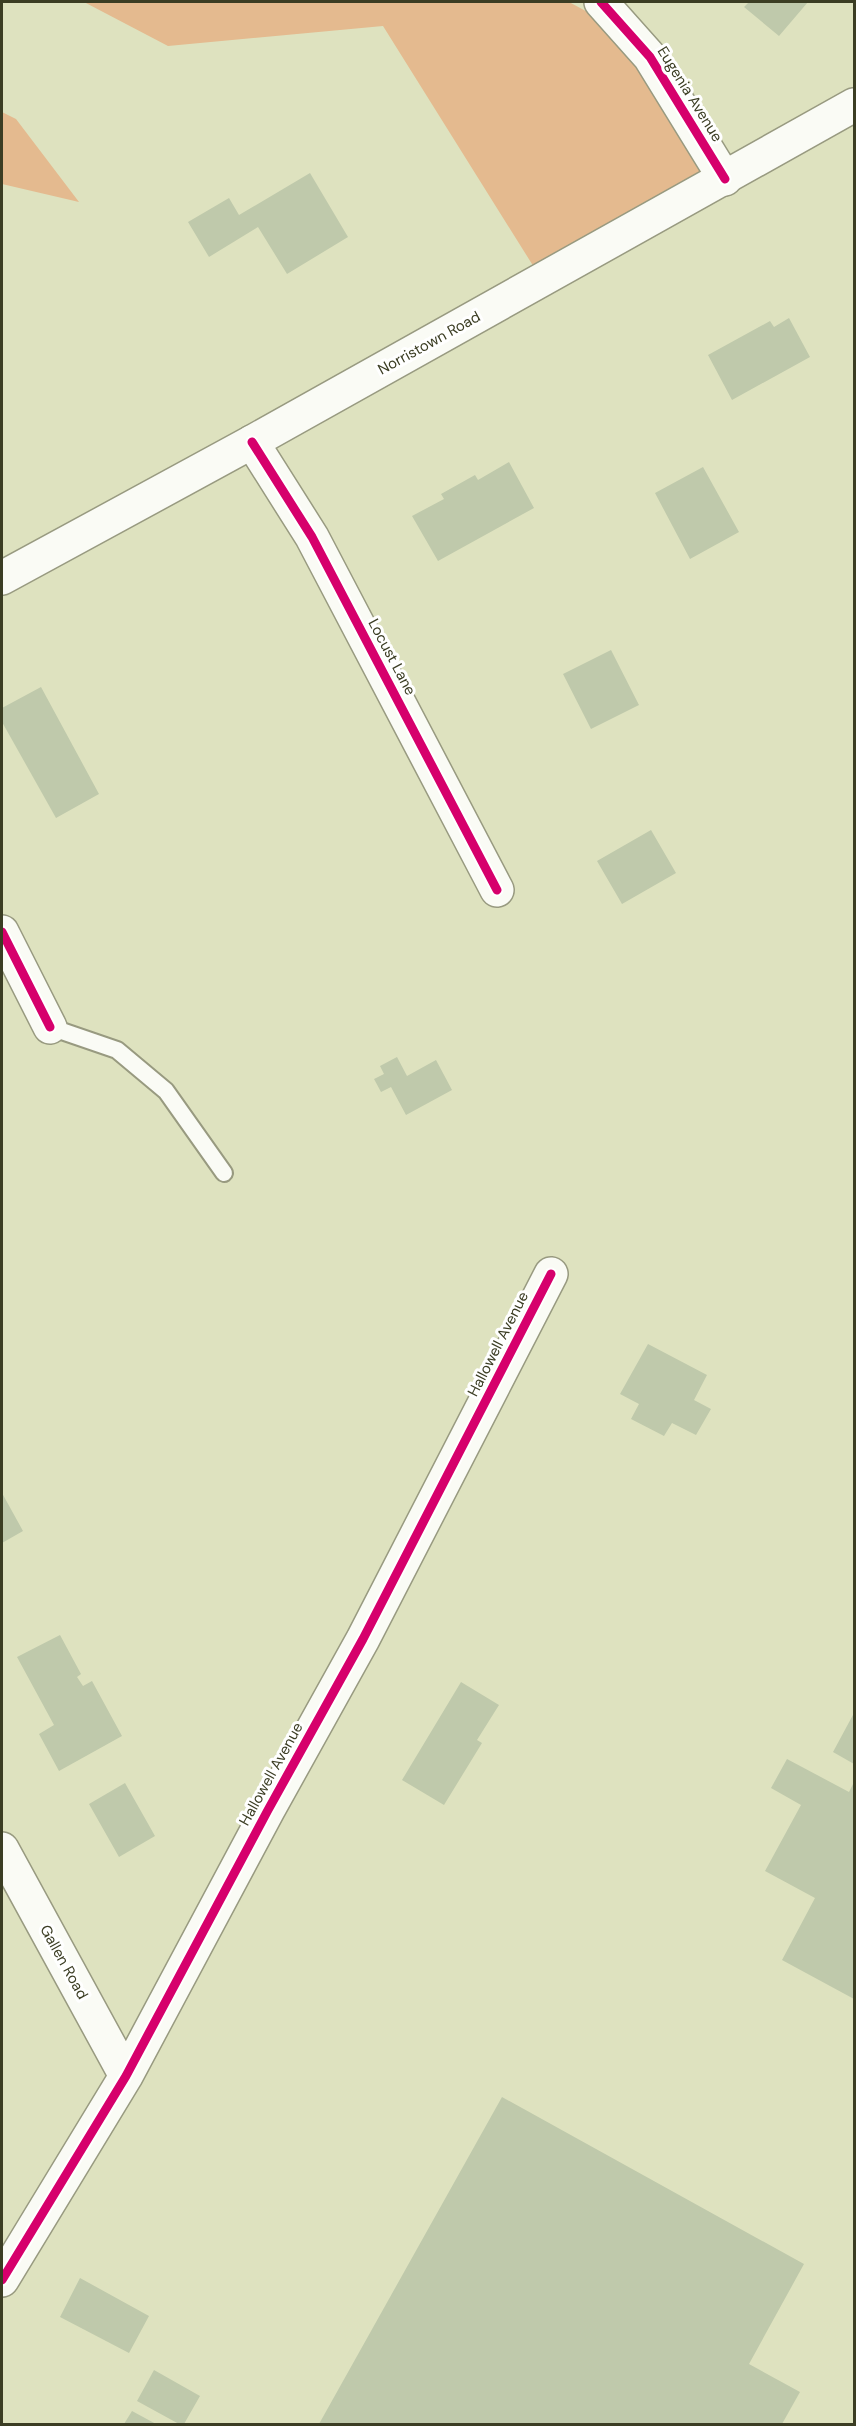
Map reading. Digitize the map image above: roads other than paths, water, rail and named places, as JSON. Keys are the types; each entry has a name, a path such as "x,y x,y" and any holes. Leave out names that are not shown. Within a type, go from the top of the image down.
{"street":[{"name":"Eugenia Avenue","path":"601,2 650,57 725,179"},
{"name":"Norristown Road","path":"2,578 252,442 855,105"},
{"name":"Locust Lane","path":"252,442 312,537 497,890"},
{"path":"2,932 50,1027"},
{"name":"Hallowell Avenue","path":"2,2280 126,2076 268,1810 363,1639 551,1274"},
{"name":"Gallen Road","path":"2,1849 126,2076"}],"lane":[{"path":"50,1027 117,1050 166,1092 224,1173"}]}
